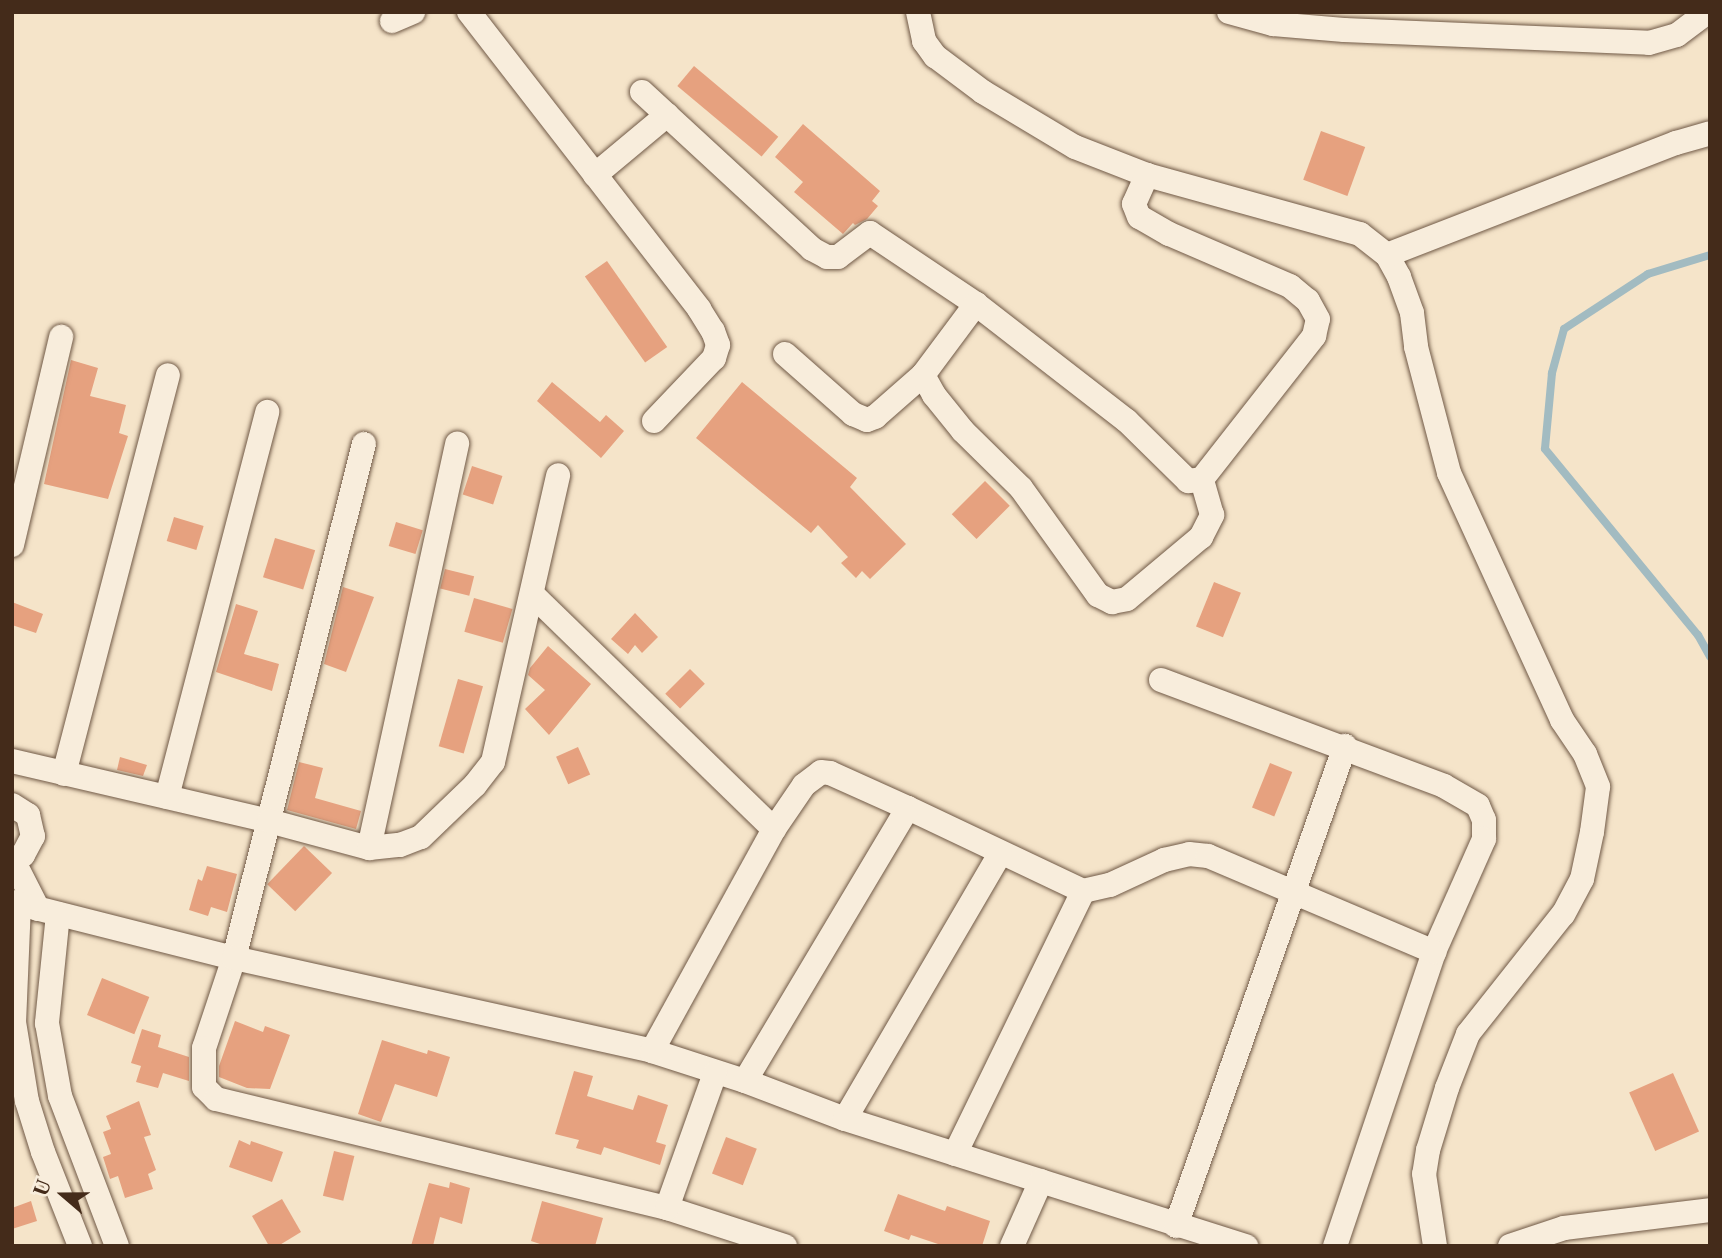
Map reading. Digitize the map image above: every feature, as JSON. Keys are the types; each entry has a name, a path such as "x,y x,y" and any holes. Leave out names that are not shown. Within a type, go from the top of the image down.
{"street":[{"path":"469,12 699,309 718,345 714,358 654,421"},
{"path":"918,12 924,41 935,56 983,92 1075,147 1147,175 1360,234 1388,255 1412,313 1416,347 1449,473 1562,720 1585,754 1598,787 1582,878 1563,914 1468,1034 1447,1088 1428,1150 1424,1174 1435,1246"},
{"path":"1228,12 1273,24 1344,30 1649,43 1677,35 1707,12"},
{"path":"642,92 812,249 827,257 838,257 870,233 976,304 1127,421 1188,481 1202,479 1314,336 1318,319 1308,301 1290,286 1169,234 1139,217 1134,204 1147,175"},
{"path":"595,175 667,115"},
{"path":"1388,255 1676,143 1710,133"},
{"path":"785,354 853,414 867,420 875,417 923,375 976,304"},
{"path":"12,545 61,337"},
{"path":"64,774 168,375"},
{"path":"923,375 934,395 963,431 1021,488 1098,595 1112,602 1127,599 1201,537 1212,515 1202,479"},
{"path":"167,797 267,412"},
{"path":"369,848 457,443"},
{"path":"364,444 234,958 204,1048 204,1087 216,1099 667,1208 785,1246"},
{"path":"12,761 270,821 369,848 400,845 421,837 475,785 493,762 533,595 558,475"},
{"path":"533,595 774,829"},
{"path":"1161,680 1444,786 1478,806 1484,820 1484,839 1434,951 1335,1246"},
{"path":"1176,1226 1345,747"},
{"path":"652,1051 774,829 804,785 821,772 830,773 908,808 1000,854 1083,891 1110,885 1164,860 1189,854 1208,856 1434,951"},
{"path":"12,805 28,816 33,836 23,855 13,860 32,907 47,1023 60,1096 117,1246"},
{"path":"745,1081 908,808"},
{"path":"845,1119 1000,854"},
{"path":"955,1154 1083,891"},
{"path":"32,907 234,958 652,1051 745,1081 845,1119 1246,1246"},
{"path":"32,907 15,1022 15,1044 27,1101 43,1152 80,1246"},
{"path":"667,1208 715,1073"},
{"path":"43,1152 77,1141"},
{"path":"1012,1246 1041,1181"},
{"path":"1510,1246 1564,1228 1710,1210"}],"building":[{"path":"694,66 778,137 762,157 677,86"},
{"path":"803,124 880,191 872,201 878,206 867,219 855,225 853,223 843,234 794,192 803,182 775,157"},
{"path":"1321,131 1365,147 1347,196 1303,180"},
{"path":"607,261 667,347 645,362 585,276"},
{"path":"71,360 98,368 90,396 126,405 119,433 128,436 108,499 44,484"},
{"path":"552,382 600,422 606,415 624,431 601,458 537,401"},
{"path":"742,382 857,478 850,487 906,544 870,579 862,571 856,578 841,563 848,557 818,525 811,533 696,438"},
{"path":"472,466 502,476 493,504 463,495"},
{"path":"985,481 1010,506 977,539 952,514"},
{"path":"174,517 204,526 196,550 167,541"},
{"path":"396,522 423,530 415,554 389,546"},
{"path":"275,538 315,550 303,589 263,577"},
{"path":"445,569 474,576 469,596 440,588"},
{"path":"1214,582 1241,593 1223,637 1196,627"},
{"path":"343,587 374,597 346,672 324,664"},
{"path":"474,598 512,609 503,643 464,632"},
{"path":"12,602 43,614 36,633 12,625"},
{"path":"236,604 258,611 244,654 279,664 272,691 216,672"},
{"path":"635,613 658,637 642,653 635,645 628,654 611,639"},
{"path":"548,646 591,684 549,735 525,709 545,690 528,675 530,668"},
{"path":"690,669 705,684 680,709 665,694"},
{"path":"458,679 483,686 464,753 439,746"},
{"path":"578,747 590,774 568,784 556,757"},
{"path":"120,757 147,765 143,776 117,770"},
{"path":"299,762 323,768 315,798 361,811 356,829 287,810"},
{"path":"1270,763 1292,772 1274,816 1252,808"},
{"path":"304,846 332,873 295,911 267,884"},
{"path":"207,866 237,874 227,912 211,907 208,916 189,910 198,879 202,881"},
{"path":"102,978 149,997 134,1034 87,1015"},
{"path":"235,1021 263,1032 265,1026 290,1035 270,1089 247,1088 219,1077 219,1066"},
{"path":"142,1029 161,1035 158,1047 189,1057 189,1081 163,1073 158,1088 136,1082 141,1066 131,1063"},
{"path":"382,1040 427,1054 428,1050 450,1057 437,1097 395,1084 381,1122 358,1114"},
{"path":"574,1071 593,1076 587,1096 633,1110 638,1095 668,1105 656,1142 666,1145 660,1165 604,1147 601,1155 576,1148 579,1140 555,1134"},
{"path":"1673,1073 1699,1131 1655,1151 1629,1093"},
{"path":"139,1101 151,1135 144,1137 156,1170 148,1174 153,1189 125,1198 118,1176 110,1179 103,1157 111,1154 103,1132 111,1129 106,1116"},
{"path":"726,1137 757,1149 743,1185 712,1173"},
{"path":"239,1140 250,1145 251,1141 283,1152 272,1182 229,1167"},
{"path":"334,1151 354,1156 343,1201 323,1196"},
{"path":"450,1182 470,1188 462,1224 440,1217 433,1246 411,1246 429,1183 449,1188"},
{"path":"898,1194 945,1211 947,1206 990,1221 982,1246 944,1246 911,1235 909,1240 884,1231"},
{"path":"282,1199 301,1232 278,1246 269,1246 252,1216"},
{"path":"31,1201 37,1221 12,1229 12,1208"},
{"path":"542,1201 603,1218 595,1246 546,1246 531,1241"}],"waterway":[{"path":"1710,255 1648,274 1564,329 1552,373 1545,449 1698,635 1710,657"}]}
